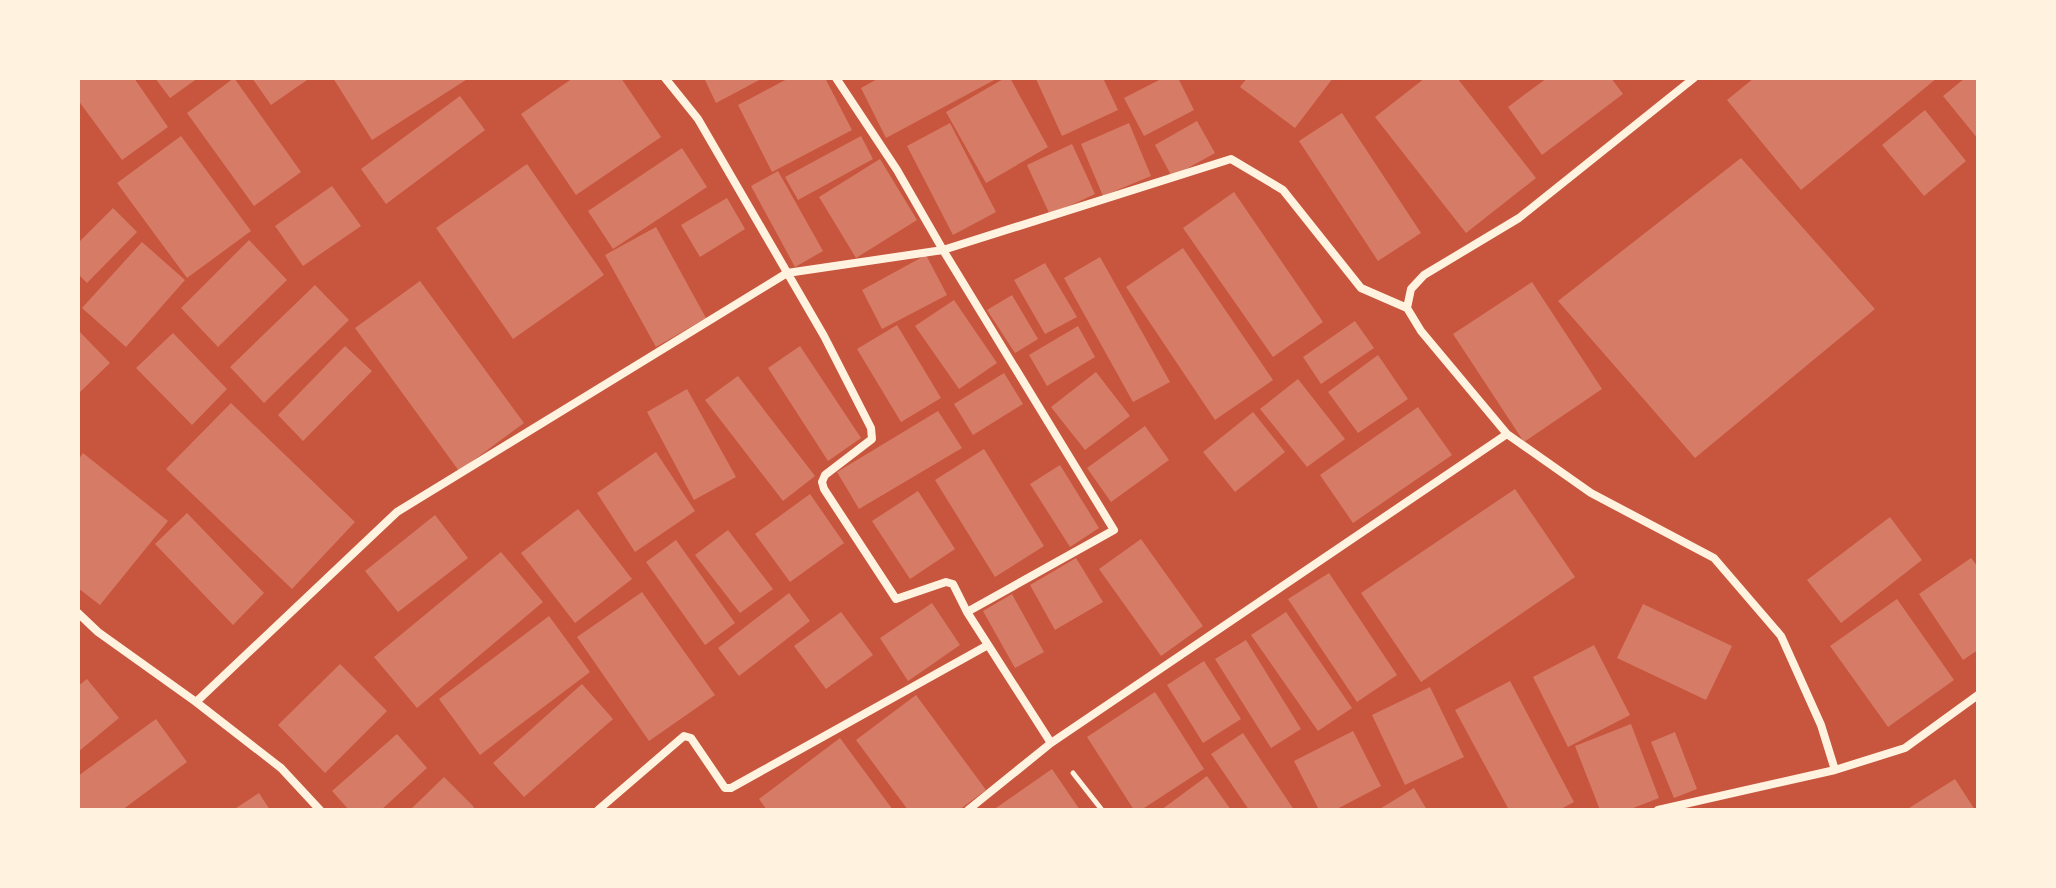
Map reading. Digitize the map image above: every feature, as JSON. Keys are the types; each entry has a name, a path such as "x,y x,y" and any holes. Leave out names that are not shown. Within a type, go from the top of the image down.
{"street":[{"path":"665,78 698,119 824,336 871,428 872,439 825,475 822,482 824,489 896,599 951,583 1051,743"},
{"path":"836,78 897,170 1114,530 967,612"},
{"path":"1407,308 1411,289 1424,275 1519,218 1694,78"},
{"path":"196,702 397,512 787,273 943,250 1231,159 1283,190 1361,288 1407,308 1421,331 1507,434 1591,493 1714,558 1781,636 1821,725 1835,770"},
{"path":"968,810 1051,743 1507,434"},
{"path":"78,613 98,632 281,768 320,810"},
{"path":"598,810 684,736 691,738 725,788 731,788 988,645"},
{"path":"1658,810 1835,770 1905,748 1978,695"}],"building":[{"path":"78,78 134,78 168,127 122,160 78,100"},
{"path":"155,78 198,78 170,98"},
{"path":"234,78 301,172 254,206 187,113"},
{"path":"252,78 305,78 307,80 271,105"},
{"path":"333,78 469,78 372,140"},
{"path":"573,78 621,78 661,137 576,195 521,114"},
{"path":"704,78 763,78 716,103"},
{"path":"789,78 825,78 852,130 772,172 738,105"},
{"path":"879,78 998,78 886,138 861,88"},
{"path":"1010,78 1048,147 986,183 946,112"},
{"path":"1103,78 1118,110 1062,136 1036,79"},
{"path":"1163,78 1178,78 1194,110 1144,136 1124,98"},
{"path":"1247,78 1333,78 1295,128 1240,87"},
{"path":"1425,78 1457,78 1536,178 1466,233 1375,117"},
{"path":"1547,78 1611,78 1623,94 1542,155 1508,107"},
{"path":"1754,78 1937,78 1801,190 1727,100"},
{"path":"1965,78 1978,78 1978,139 1943,96"},
{"path":"460,96 485,130 386,204 361,169"},
{"path":"1925,110 1966,161 1924,196 1882,145"},
{"path":"1342,113 1421,233 1378,261 1299,141"},
{"path":"1197,121 1215,153 1172,177 1155,145"},
{"path":"950,123 996,212 953,235 907,146"},
{"path":"1129,123 1151,176 1103,196 1081,144"},
{"path":"181,136 251,231 187,278 117,183"},
{"path":"861,136 873,159 798,200 785,177"},
{"path":"1072,144 1095,194 1050,215 1027,165"},
{"path":"682,148 707,187 613,249 588,211"},
{"path":"1741,158 1875,309 1695,458 1558,301"},
{"path":"880,159 917,220 856,258 819,197"},
{"path":"527,164 604,275 513,339 436,228"},
{"path":"778,171 823,251 795,267 751,186"},
{"path":"332,186 361,226 303,266 275,226"},
{"path":"1234,192 1323,322 1273,357 1183,228"},
{"path":"727,198 745,229 700,257 681,225"},
{"path":"113,208 137,232 87,283 78,274 78,243"},
{"path":"656,227 706,318 656,347 605,255"},
{"path":"249,240 287,280 218,347 181,308"},
{"path":"142,242 185,280 126,347 82,308"},
{"path":"1183,248 1273,380 1215,420 1126,287"},
{"path":"926,255 947,295 882,329 862,290"},
{"path":"1100,257 1170,382 1133,402 1064,278"},
{"path":"1045,263 1077,317 1045,334 1014,280"},
{"path":"420,281 524,423 459,471 355,328"},
{"path":"1532,282 1602,389 1524,442 1453,334"},
{"path":"315,285 349,320 264,403 230,367"},
{"path":"1012,295 1038,339 1015,353 987,310"},
{"path":"954,300 997,363 959,389 915,326"},
{"path":"1355,321 1374,348 1321,384 1303,357"},
{"path":"897,325 941,398 901,422 857,349"},
{"path":"1078,326 1095,357 1047,386 1029,355"},
{"path":"78,330 110,363 78,394"},
{"path":"173,333 227,389 192,425 136,368"},
{"path":"345,346 372,371 303,441 278,415"},
{"path":"800,346 861,438 828,461 768,368"},
{"path":"1378,355 1408,399 1358,433 1328,392"},
{"path":"1096,372 1130,416 1085,450 1051,407"},
{"path":"1004,373 1023,404 973,435 954,404"},
{"path":"738,376 815,476 783,501 705,400"},
{"path":"1298,379 1345,439 1307,467 1260,409"},
{"path":"687,389 736,477 694,500 647,412"},
{"path":"231,403 355,522 292,589 166,469"},
{"path":"1418,407 1452,455 1353,523 1320,475"},
{"path":"938,411 962,448 859,509 837,472"},
{"path":"1253,412 1285,452 1235,492 1203,452"},
{"path":"1145,426 1169,460 1111,502 1087,468"},
{"path":"984,449 1044,546 995,577 935,480"},
{"path":"656,452 695,511 635,552 597,493"},
{"path":"83,453 168,521 100,605 78,588 78,460"},
{"path":"1060,465 1099,528 1070,547 1030,484"},
{"path":"1515,489 1575,577 1421,682 1361,593"},
{"path":"918,491 955,549 910,579 872,521"},
{"path":"810,494 844,543 790,582 755,534"},
{"path":"578,509 632,579 575,623 521,553"},
{"path":"187,513 264,593 233,625 155,544"},
{"path":"435,515 468,558 398,612 365,571"},
{"path":"1890,517 1922,560 1841,623 1807,580"},
{"path":"728,530 773,589 740,613 695,555"},
{"path":"1141,539 1203,626 1161,656 1099,569"},
{"path":"676,540 735,623 705,645 646,562"},
{"path":"501,552 543,602 417,708 374,657"},
{"path":"1076,558 1103,602 1055,630 1030,585"},
{"path":"1971,558 1978,567 1978,650 1963,660 1919,594"},
{"path":"1329,573 1397,675 1357,702 1288,599"},
{"path":"642,592 715,695 649,741 577,637"},
{"path":"789,593 810,621 739,676 718,648"},
{"path":"1012,594 1044,652 1015,668 983,611"},
{"path":"1897,599 1954,680 1888,727 1830,646"},
{"path":"932,603 960,645 908,681 880,638"},
{"path":"1643,604 1732,646 1706,700 1617,658"},
{"path":"841,612 873,655 826,689 794,646"},
{"path":"1286,612 1352,708 1318,731 1251,635"},
{"path":"549,616 590,672 480,755 439,699"},
{"path":"1246,640 1301,729 1271,748 1215,659"},
{"path":"1594,645 1630,715 1568,747 1533,677"},
{"path":"1204,661 1241,719 1203,743 1167,685"},
{"path":"340,664 387,711 325,773 278,725"},
{"path":"87,679 119,718 78,752 78,686"},
{"path":"1510,681 1574,802 1559,810 1509,810 1455,710"},
{"path":"582,684 613,719 524,797 493,763"},
{"path":"1430,687 1464,757 1405,785 1372,715"},
{"path":"1155,692 1204,769 1141,810 1134,810 1087,737"},
{"path":"916,695 986,790 959,810 908,810 856,740"},
{"path":"156,719 187,762 122,810 78,810 78,776"},
{"path":"1631,724 1659,798 1628,810 1600,810 1575,746"},
{"path":"1353,731 1381,786 1335,810 1319,810 1294,761"},
{"path":"1675,732 1697,789 1674,798 1651,742"},
{"path":"1243,733 1294,810 1249,810 1211,754"},
{"path":"397,734 427,768 381,810 349,810 332,791"},
{"path":"840,738 893,810 767,810 759,799"},
{"path":"1052,769 1080,810 993,810"},
{"path":"1207,776 1231,810 1161,810"},
{"path":"444,777 474,807 471,810 410,810"},
{"path":"1955,779 1975,810 1906,810"},
{"path":"1414,788 1427,810 1378,810"},
{"path":"259,793 270,810 233,810"}]}
